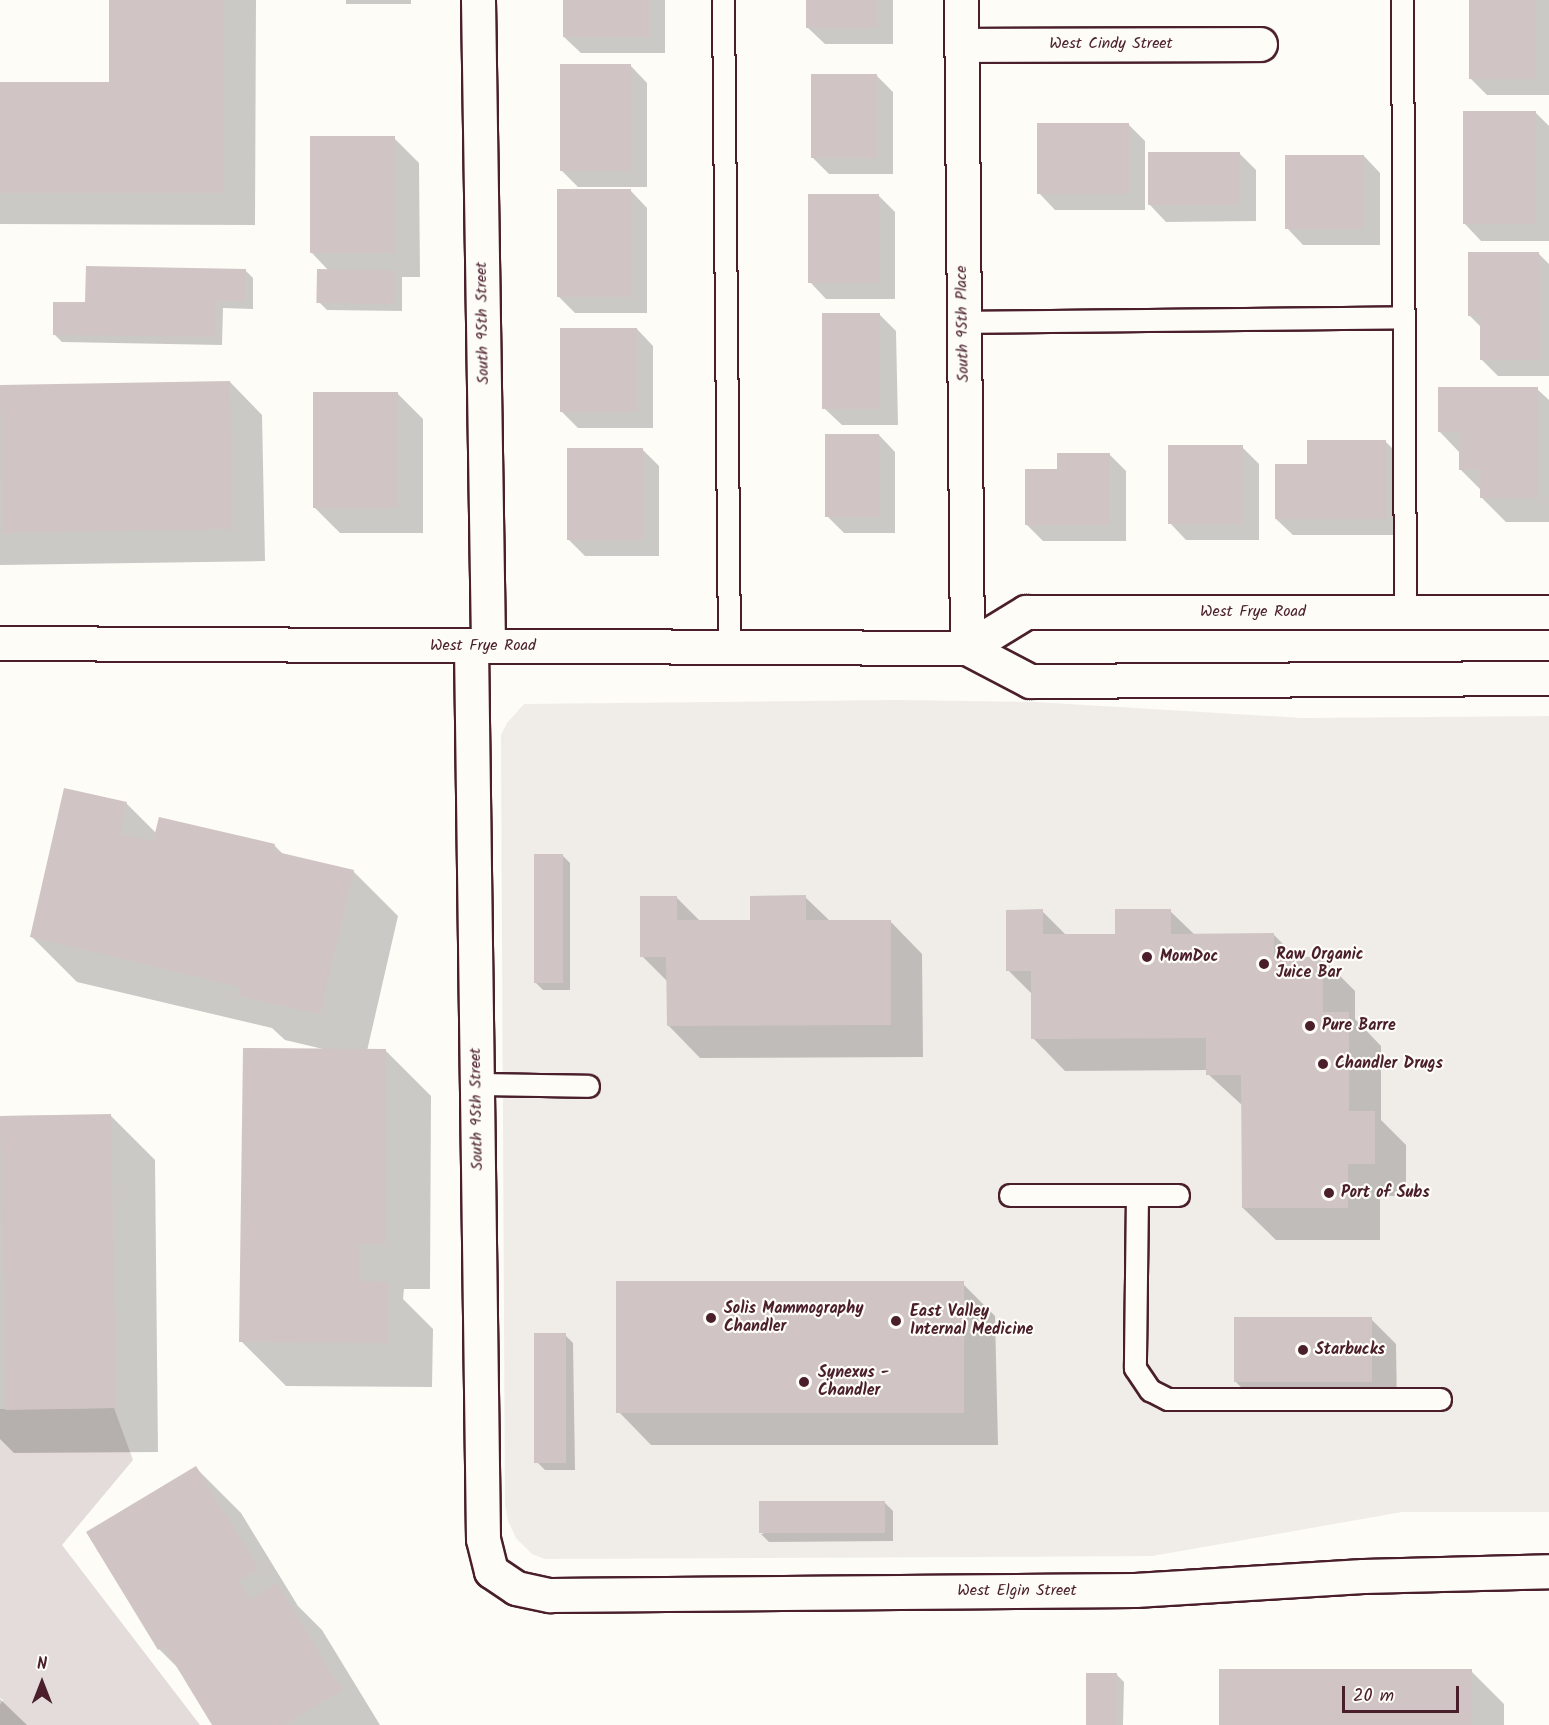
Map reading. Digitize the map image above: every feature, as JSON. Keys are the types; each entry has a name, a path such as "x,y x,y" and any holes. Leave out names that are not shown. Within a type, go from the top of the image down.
{"street":[{"name":"South 95th Street","path":"478,0 480,646 477,1084 483,1539 491,1571"},
{"name":"South 95th Place","path":"961,0 967,648"},
{"name":"West Cindy Street","path":"961,45 1260,44"},
{"name":"West Frye Road","path":"967,648 1026,612 1549,612"},
{"name":"West Frye Road","path":"0,643 967,648 1029,681 1549,678"},
{"name":"West Elgin Street","path":"491,1571 516,1588 550,1595 1135,1590 1363,1576 1549,1571"}],"lane":[{"path":"723,0 729,647"},
{"path":"1402,0 1405,612"},
{"path":"963,322 1404,317"},
{"path":"477,1084 588,1086"},
{"path":"1010,1195 1178,1195"},
{"path":"1137,1195 1135,1368 1150,1390 1168,1399 1440,1399"}],"shaded area":[{"path":"896,700 1035,702 1302,718 1549,716 1549,1512 1402,1512 1152,1556 545,1559 532,1554 516,1538 508,1521 505,1504 501,735 507,723 524,704"},
{"path":"114,1408 133,1460 62,1545 200,1725 0,1725 0,1705 3,1700 0,1698 0,1409"}],"building":[{"path":"109,0 224,0 224,193 0,193 0,82 109,82"},
{"path":"563,0 649,0 649,37 563,37"},
{"path":"806,0 877,0 877,28 806,28"},
{"path":"1469,0 1536,0 1536,79 1469,79"},
{"path":"560,64 631,64 631,171 560,171"},
{"path":"811,74 877,74 877,158 811,158"},
{"path":"1463,111 1536,111 1536,224 1463,224"},
{"path":"1037,123 1129,123 1129,194 1037,194"},
{"path":"310,136 395,136 395,253 310,253"},
{"path":"1148,152 1240,152 1240,205 1148,205"},
{"path":"1285,155 1364,155 1364,229 1285,229"},
{"path":"557,189 631,189 631,297 557,297"},
{"path":"808,194 879,194 879,283 808,283"},
{"path":"1468,252 1539,252 1539,360 1480,360 1480,316 1468,316"},
{"path":"86,266 246,269 245,302 215,301 215,337 53,335 53,302 85,302"},
{"path":"317,269 395,270 394,304 316,303"},
{"path":"822,313 880,313 880,409 822,409"},
{"path":"560,328 637,328 637,412 560,412"},
{"path":"230,381 233,529 3,533 0,385"},
{"path":"1438,387 1538,387 1538,498 1480,498 1480,470 1459,470 1459,432 1438,432"},
{"path":"313,392 398,392 398,508 313,508"},
{"path":"825,434 879,434 879,517 825,517"},
{"path":"1307,440 1386,440 1386,519 1275,519 1275,464 1307,464"},
{"path":"1168,445 1243,445 1243,524 1168,524"},
{"path":"567,448 643,448 643,540 567,540"},
{"path":"1057,453 1110,453 1110,525 1025,525 1025,469 1057,469"},
{"path":"64,788 127,802 120,834 153,841 159,817 275,844 273,851 354,870 320,1014 238,996 240,987 30,937"},
{"path":"534,854 563,854 563,983 534,983"},
{"path":"806,895 806,920 891,920 891,1025 667,1026 666,957 640,957 640,896 677,896 677,920 750,920 750,896"},
{"path":"1043,909 1043,934 1115,934 1115,909 1171,909 1171,934 1274,933 1274,957 1323,957 1323,1012 1349,1012 1349,1111 1375,1111 1375,1164 1348,1164 1348,1208 1242,1208 1241,1075 1206,1075 1206,1038 1031,1039 1031,971 1006,971 1006,910"},
{"path":"243,1048 386,1049 386,1245 359,1244 359,1281 388,1282 388,1343 239,1342"},
{"path":"111,1114 116,1408 5,1410 0,1116"},
{"path":"616,1281 964,1281 964,1413 616,1413"},
{"name":"Starbucks","path":"1234,1317 1372,1317 1372,1382 1234,1382"},
{"path":"534,1333 566,1333 566,1463 534,1463"},
{"path":"196,1466 259,1569 239,1581 250,1600 277,1583 342,1690 285,1725 212,1725 164,1646 158,1650 86,1532"},
{"path":"759,1501 885,1501 885,1533 759,1533"},
{"path":"1219,1669 1472,1669 1472,1725 1219,1725"},
{"path":"1086,1673 1117,1673 1117,1725 1086,1725"}],"place":[{"name":"MomDoc","path":"1147,957"},
{"name":"Raw Organic Juice Bar","path":"1264,964"},
{"name":"Pure Barre","path":"1310,1026"},
{"name":"Chandler Drugs","path":"1323,1064"},
{"name":"Port of Subs","path":"1329,1193"},
{"name":"Solis Mammography Chandler","path":"711,1318"},
{"name":"East Valley Internal Medicine","path":"896,1321"},
{"name":"Starbucks","path":"1303,1350"},
{"name":"Synexus - Chandler","path":"804,1382"}]}
